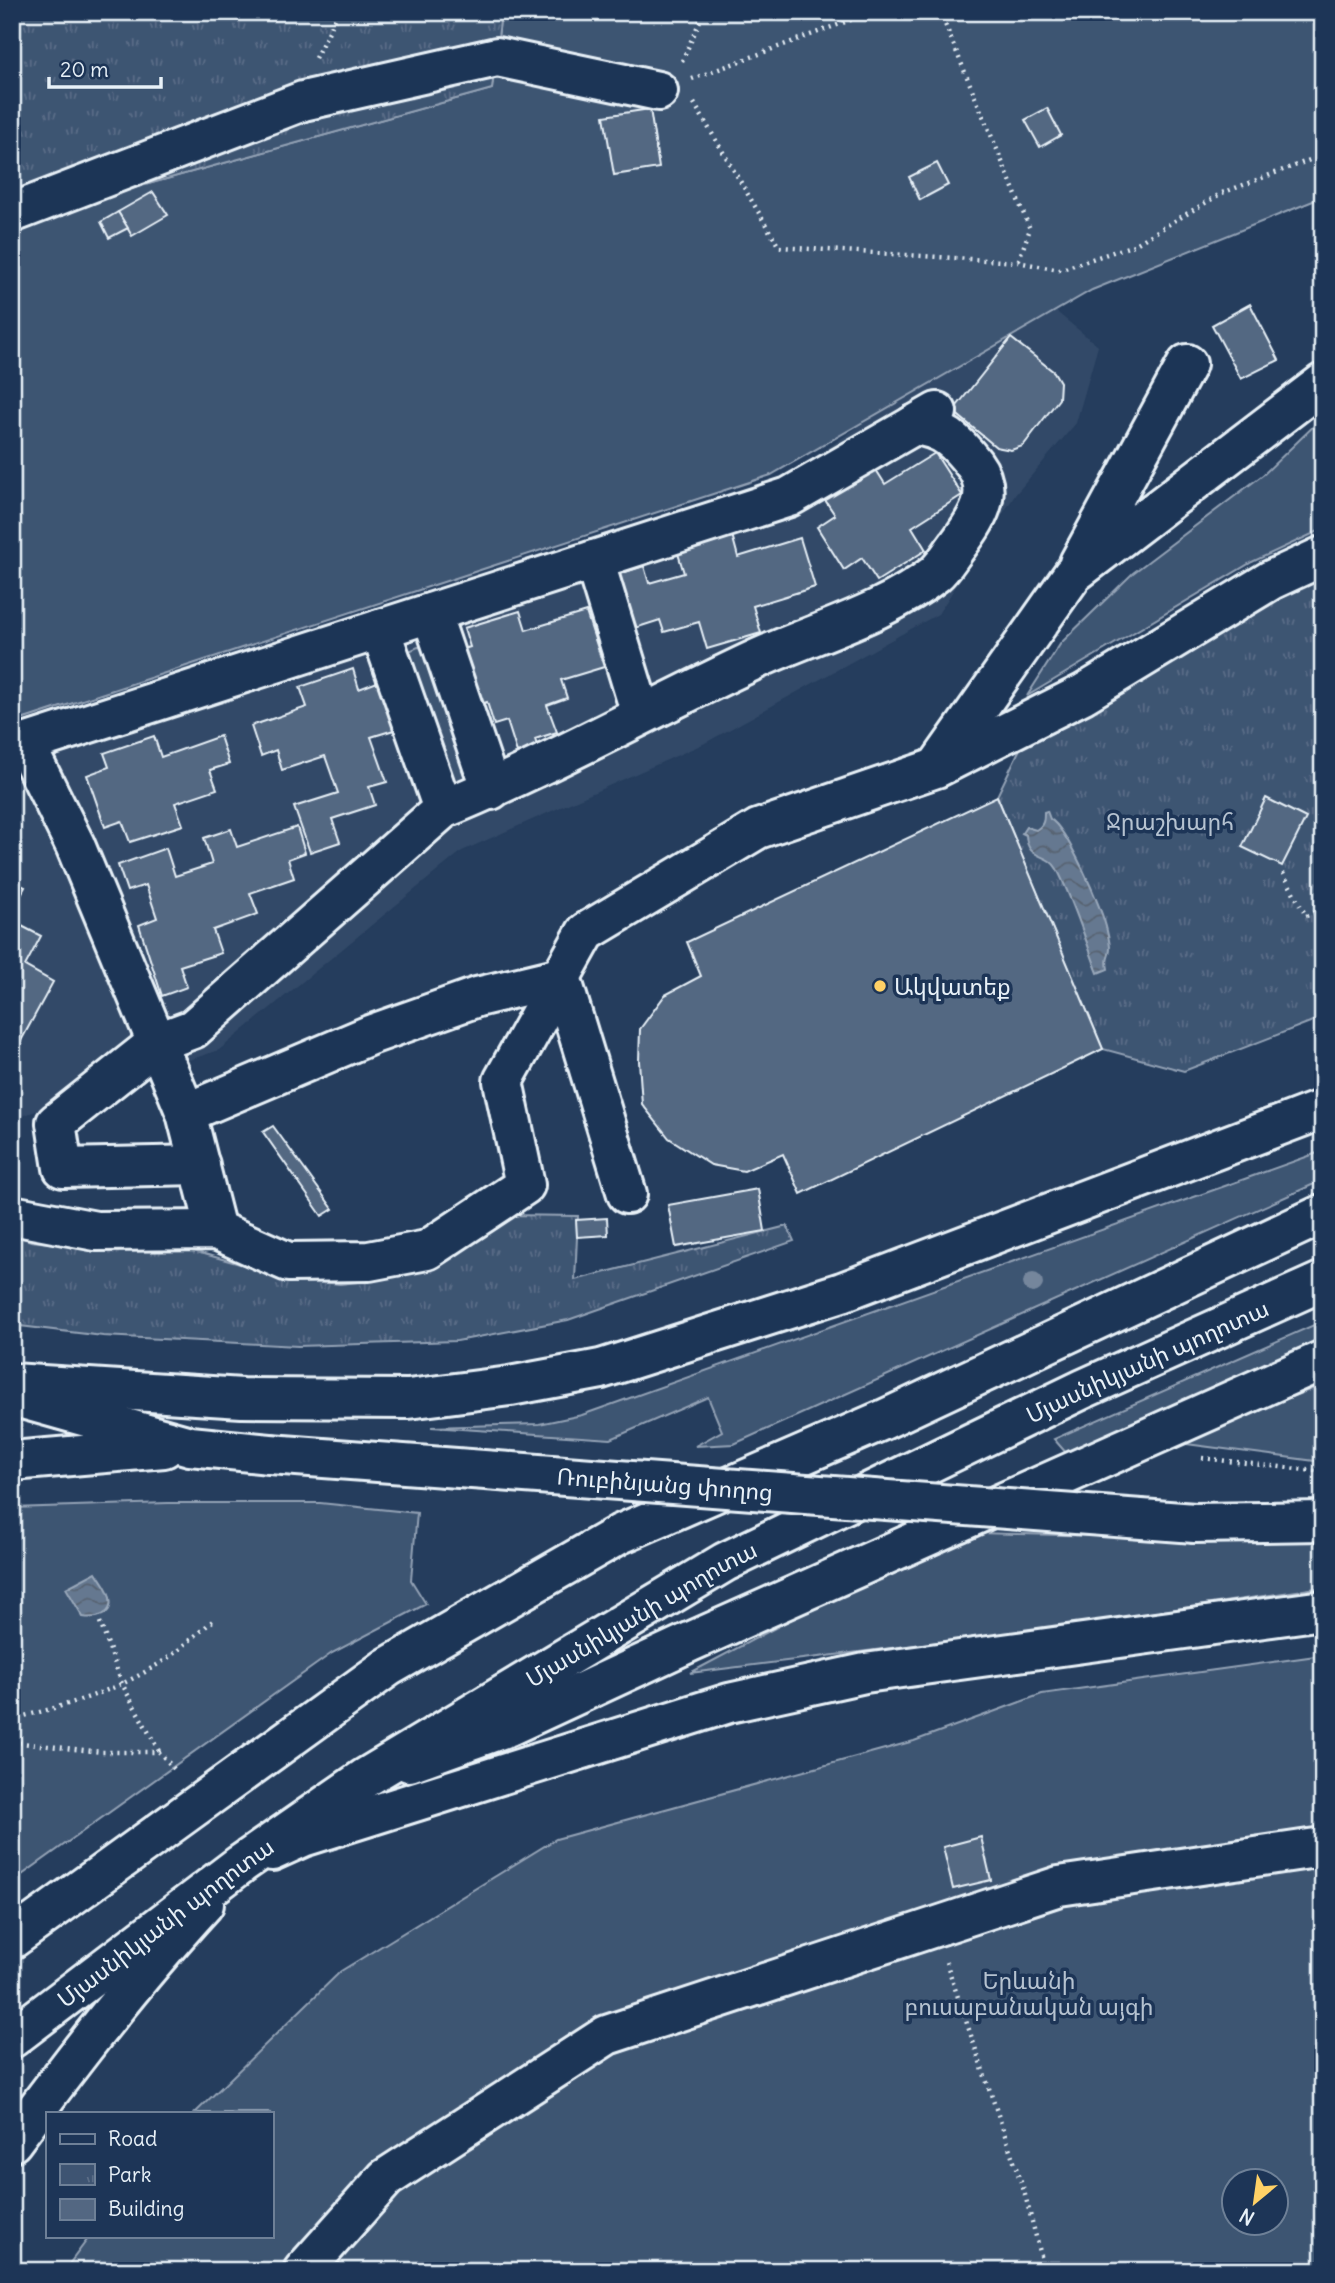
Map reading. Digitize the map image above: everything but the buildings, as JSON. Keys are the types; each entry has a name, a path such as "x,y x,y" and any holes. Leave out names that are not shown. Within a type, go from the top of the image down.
{"main road":[{"path":"12,213 303,101 497,57 664,89"},
{"path":"936,768 1073,574 1187,364"},
{"path":"1073,574 1323,383"},
{"path":"216,1230 186,1113 158,1042 75,845 18,746 789,497 947,406"},
{"path":"200,1165 63,1168 57,1123 158,1042 193,1029 443,809 491,790 761,657 901,597 938,572 976,518 983,504 984,486 977,468 950,438 933,428 914,425"},
{"path":"12,1215 96,1231 216,1230 288,1262 369,1262 427,1250 525,1185 503,1081 586,932 758,829 936,768 1083,694 1271,580 1323,556"},
{"path":"594,560 641,714"},
{"path":"431,613 491,790"},
{"path":"380,629 443,809"},
{"path":"186,1113 370,1035 477,997 561,976"},
{"path":"561,976 627,1194"},
{"path":"12,1383 242,1398 408,1399 510,1386 601,1369 842,1292 1323,1109"},
{"path":"12,1939 388,1667 620,1534 883,1420 1323,1214"},
{"name":"Մյասնիկյանի պողոտա","path":"12,2038 242,1864 365,1778 725,1562 1083,1389 1323,1281"},
{"path":"365,1778 509,1726 690,1642 1323,1360"},
{"name":"Ռուբինյանց փողոց","path":"12,1397 190,1446 270,1454 1195,1523 1323,1521"},
{"path":"12,1461 190,1446"},
{"path":"12,2142 89,2039 152,1962 242,1864 303,1837 729,1703 865,1673 1323,1610"},
{"path":"303,2271 386,2178 607,2035 1059,1886 1323,1847"}],"path":[{"path":"664,89 704,12"},
{"path":"664,89 872,12"},
{"path":"940,12 1030,229 1018,262"},
{"path":"664,89 695,103 779,247 1018,262 1059,270 1133,245 1222,193 1323,155"},
{"path":"1283,873 1306,916 1323,910"},
{"path":"1189,1457 1323,1472"},
{"path":"12,1719 86,1698 122,1684 157,1665 215,1619"},
{"path":"100,1622 122,1684 159,1752 178,1773"},
{"path":"12,1742 102,1752 159,1752"},
{"path":"935,1927 1024,2191 1045,2271"}],"shaded area":[{"path":"1042,300 1098,346 1076,423 1015,495 938,614 705,743 462,851 219,1050 12,1119 12,735 783,479"}],"green space":[{"path":"12,12 501,12 492,89 94,199 12,231"},
{"path":"501,12 1323,12 1323,197 1092,290 771,475 12,723 12,231 94,199 492,89"},
{"path":"1323,417 1323,529 1252,562 1027,696 1061,643 1133,573 1264,474"},
{"name":"Ջրաշխարհ","path":"1323,574 1323,1017 1184,1071 1103,1049 997,796 1033,722"},
{"path":"418,647 423,648 473,781 458,794 405,656"},
{"path":"1323,1151 1323,1180 734,1444 695,1446 722,1431 708,1397 611,1439 431,1427 539,1424 582,1415"},
{"path":"505,1215 578,1216 575,1280 787,1226 794,1241 568,1320 457,1341 298,1346 103,1336 12,1325 12,1234 31,1241 121,1251 190,1250 294,1279 340,1284 376,1280 413,1270"},
{"path":"1323,1321 1323,1348 1067,1454 1054,1439"},
{"path":"1323,1385 1323,1462 1171,1442"},
{"path":"168,1503 320,1503 417,1513 411,1580 426,1604 332,1653 12,1882 12,1508"},
{"path":"977,1533 1323,1541 1323,1587 1052,1628 690,1673 904,1560"},
{"name":"Երևանի բուսաբանական այգի","path":"1323,1655 1323,2271 64,2271 89,2238 273,2238 273,2112 196,2112 341,1971 556,1839 914,1741 1042,1694"}],"water":[{"path":"1047,811 1050,819 1066,837 1092,889 1104,921 1110,946 1108,969 1098,973 1057,869 1049,860 1030,849 1026,835 1022,833 1026,827 1036,830 1039,828 1044,812"},
{"path":"96,1572 109,1595 109,1609 98,1617 83,1617 66,1588"}],"place":[{"name":"Ակվատեք","path":"880,986"}]}
